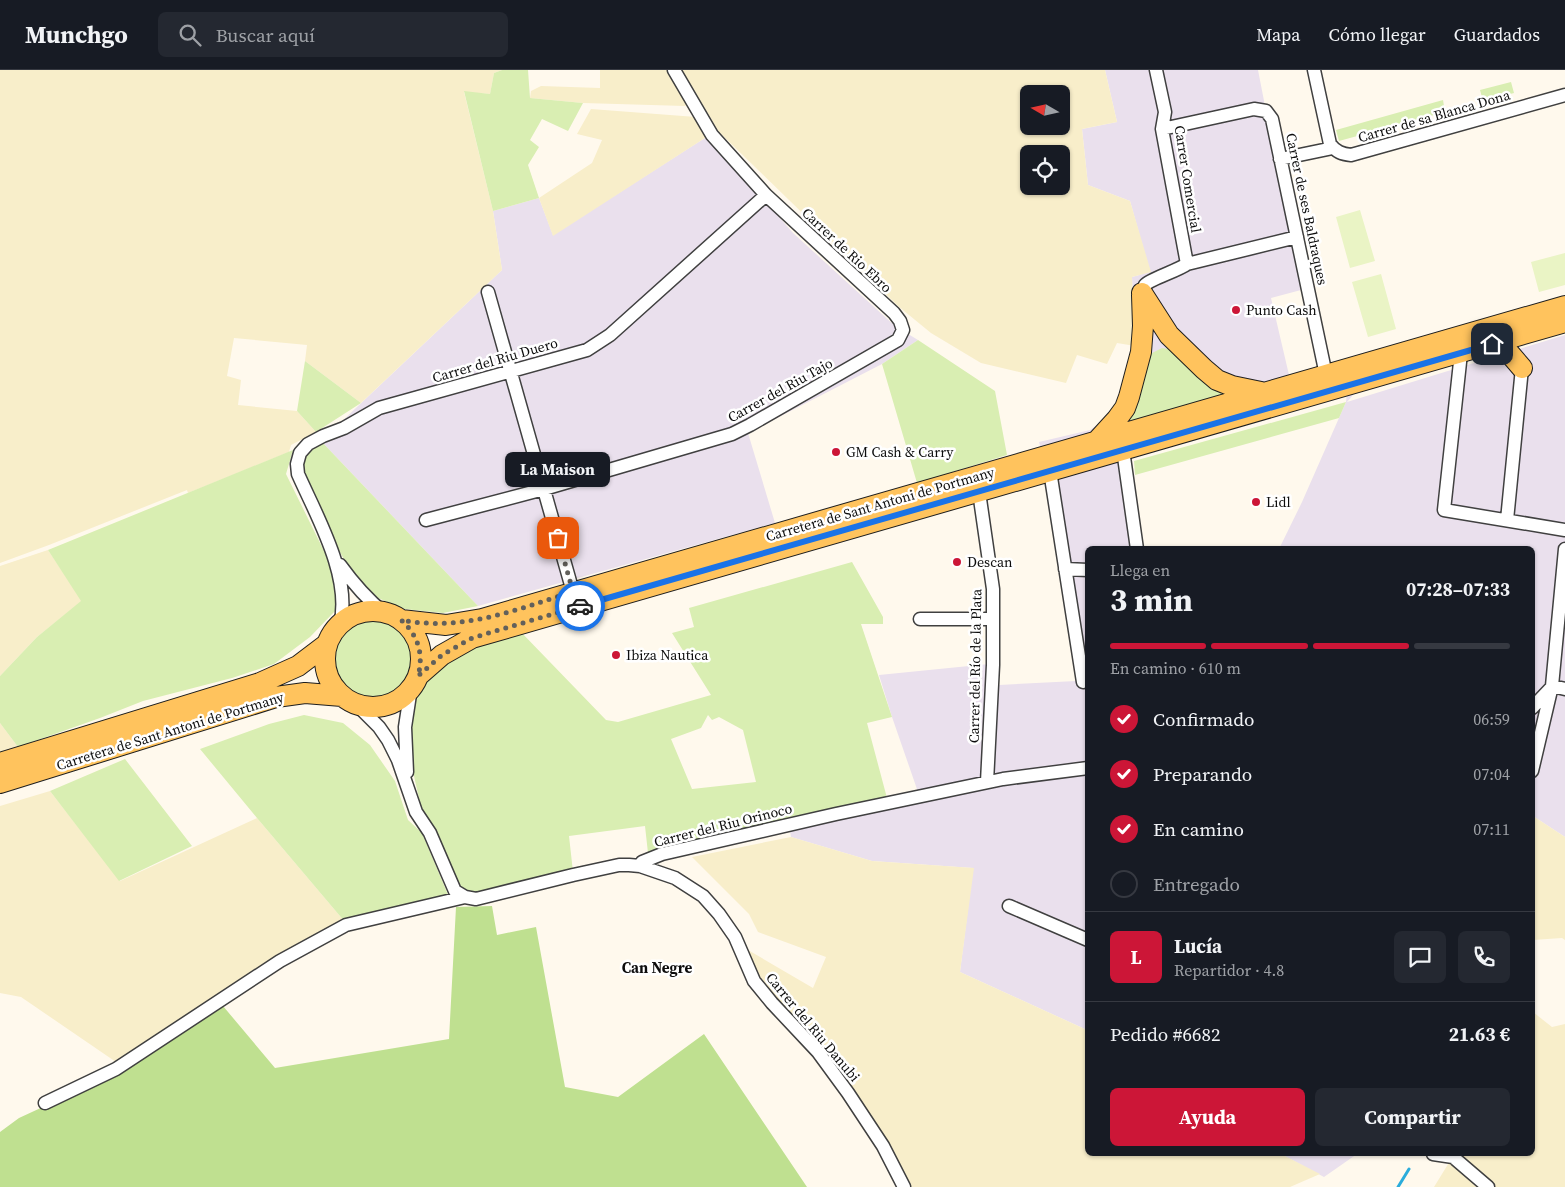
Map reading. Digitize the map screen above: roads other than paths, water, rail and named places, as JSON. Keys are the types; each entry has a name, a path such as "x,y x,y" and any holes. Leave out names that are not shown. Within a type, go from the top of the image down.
{"main road":[{"path":"1142,293 1169,335 1217,380 1232,386 1266,392"},
{"path":"1096,442 1125,408 1141,352 1143,326 1142,293"},
{"name":"Carretera de Sant Antoni de Portmany","path":"392,616 446,624 468,622 1565,306"},
{"name":"Carretera de Sant Antoni de Portmany","path":"414,682 442,655 472,638 1565,322"},
{"path":"1522,368 1528,333"},
{"path":"1141,352 1154,344 1162,342 1182,348"},
{"path":"1492,344 1510,354 1522,368"},
{"path":"376,611 392,616 412,631 418,645 420,661 414,682 398,700 383,706 374,707 350,700 330,682 325,654 327,644 340,625 353,616 376,611"},
{"name":"Carretera de Sant Antoni de Portmany","path":"0,763 260,683 298,666 327,644"},
{"name":"Carretera de Sant Antoni de Portmany","path":"0,782 270,699 306,693 350,700"}],"street":[{"name":"Carrer de Rio Ebro","path":"674,70 712,135 766,195 894,313 900,321 903,330"},
{"name":"Carrer Comercial","path":"1156,70 1165,112 1162,129 1187,264"},
{"path":"1280,159 1333,148 1330,144 1314,70"},
{"name":"Carrer de sa Blanca Dona","path":"1333,148 1338,152 1351,155 1565,95"},
{"name":"Carrer de ses Baldraques","path":"1162,129 1254,109 1266,111 1272,119 1326,375"},
{"name":"Carrer del Riu Duero","path":"334,556 298,474 297,464 300,453 308,444 344,428 379,408 587,350 610,335 766,195"},
{"path":"1142,293 1144,286 1149,281 1174,272 1187,264 1297,237"},
{"path":"488,292 573,592"},
{"name":"Carrer del Riu Tajo","path":"426,520 544,489 732,434 898,340 903,330"},
{"path":"1461,353 1444,510 1565,530"},
{"path":"1507,520 1522,368"},
{"path":"1124,450 1137,546"},
{"path":"1050,471 1083,682"},
{"name":"Carrer del Río de la Plata","path":"979,492 993,588 993,665 987,782"},
{"path":"1535,762 1559,688 1565,550"},
{"path":"334,556 351,581 366,598 392,616"},
{"path":"334,556 343,593 340,625"},
{"path":"1066,569 1085,570"},
{"path":"920,619 993,619"},
{"path":"408,787 405,727 414,682"},
{"path":"1535,706 1559,688"},
{"path":"350,700 380,727 388,740 398,760 416,812 439,851 455,891 464,898"},
{"name":"Carrer del Riu Orinoco","path":"45,1103 116,1069 280,961 346,925 464,898 476,899 619,865 640,866 642,862 671,852 987,782 1085,768"},
{"name":"Carrer del Riu Danubi","path":"640,866 675,878 703,896 719,914 735,937 754,981 818,1052 848,1093 883,1146 904,1187"},
{"path":"1009,906 1085,939"},
{"path":"1446,1156 1453,1157 1488,1187"}],"waterway":[{"path":"1398,1187 1409,1169"}],"place":[{"name":"Punto Cash","path":"1236,310"},
{"name":"GM Cash & Carry","path":"836,452"},
{"name":"Lidl","path":"1256,502"},
{"name":"La Maison","path":"558,538"},
{"name":"Descan","path":"957,562"},
{"name":"Ibiza Nautica","path":"616,655"}],"district":[{"name":"Can Negre","path":"657,968"}]}
